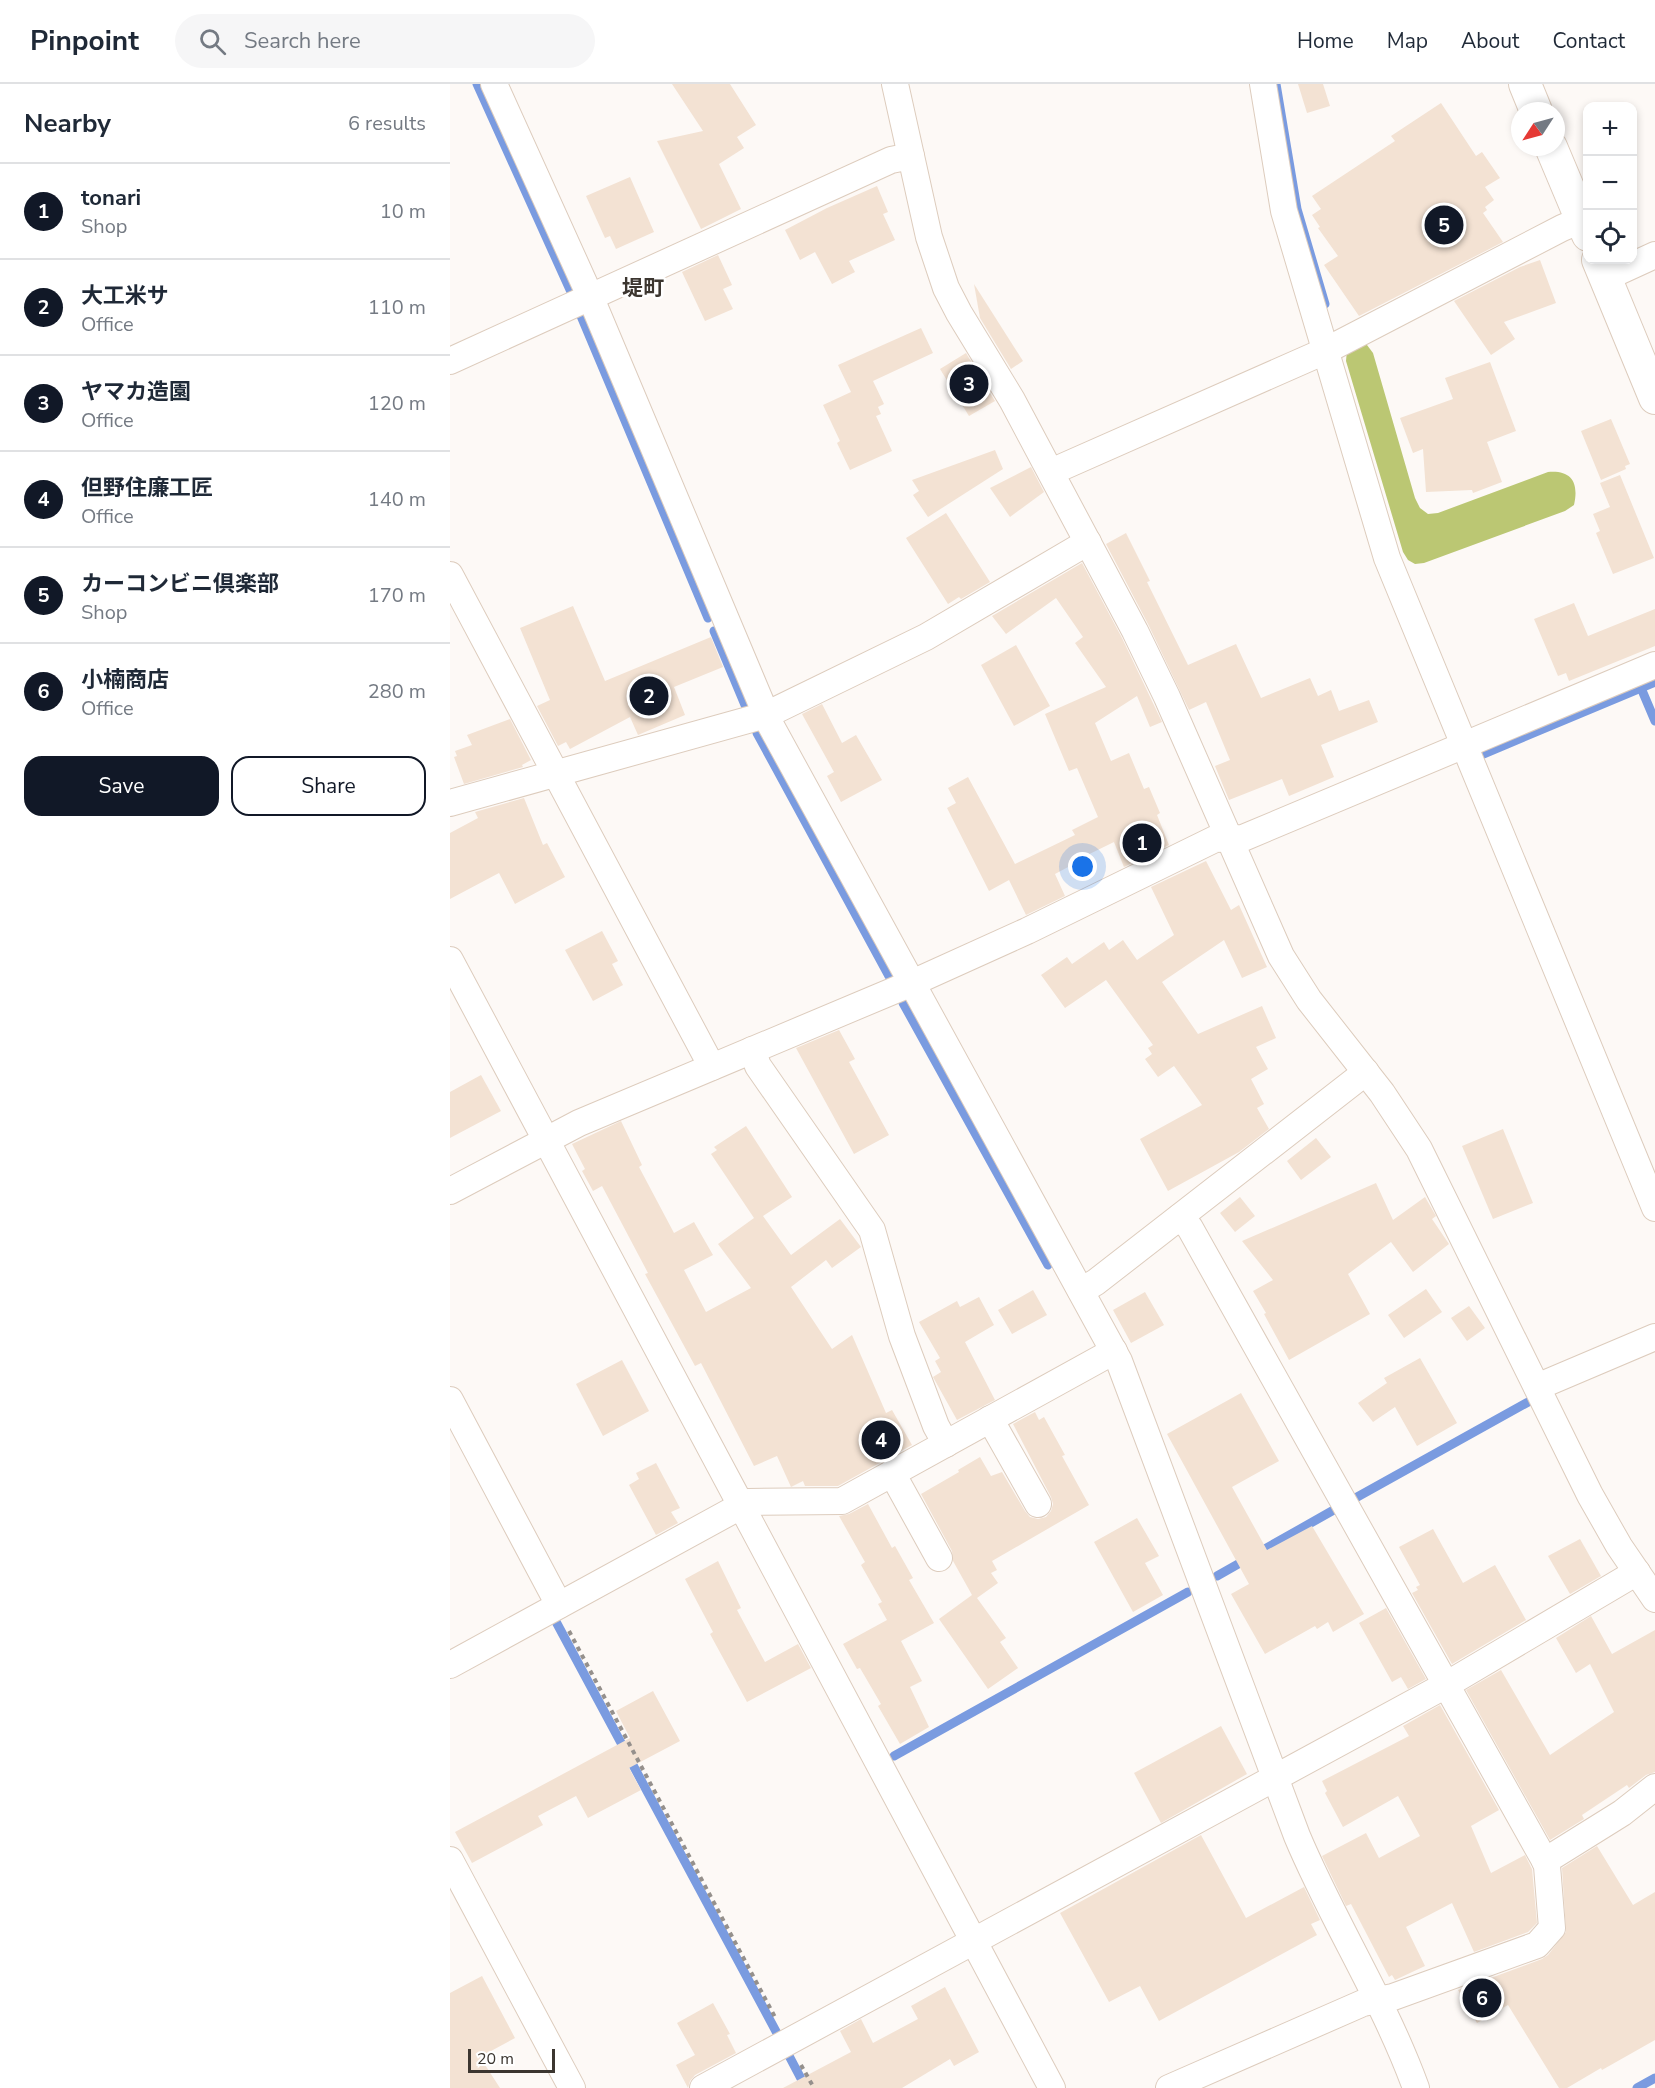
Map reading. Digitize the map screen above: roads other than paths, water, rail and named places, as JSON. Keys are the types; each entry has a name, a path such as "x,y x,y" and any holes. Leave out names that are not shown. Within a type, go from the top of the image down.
{"street":[{"path":"494,84 590,296 766,715 1114,1351 1128,1382 1297,1836 1319,1886 1397,2038 1416,2088"},
{"path":"895,84 929,237 946,288 1012,400 1051,472 1163,689 1285,963 1309,1000 1402,1120 1425,1159 1590,1495 1619,1546 1655,1599"},
{"path":"1263,84 1284,212 1386,558 1655,1208"},
{"path":"1525,84 1532,102"},
{"path":"450,361 891,160 911,156"},
{"path":"1555,156 1583,226"},
{"path":"1051,472 1325,351 1551,234 1583,228"},
{"path":"1655,255 1601,269 1655,398"},
{"path":"450,802 766,715 926,637 1088,542"},
{"path":"450,575 712,1067"},
{"path":"450,1191 579,1123 912,983 1027,932 1215,839 1243,838 1655,665"},
{"path":"450,960 1052,2088"},
{"path":"752,1050 759,1066 872,1230 902,1336 936,1426 946,1444"},
{"path":"1081,1291 1096,1282 1366,1072"},
{"path":"1169,2088 1363,2003 1394,1997 1537,1945 1552,1928 1545,1861 1190,1228 1180,1216"},
{"path":"1537,1387 1655,1337"},
{"path":"450,1665 748,1502 842,1501 1114,1351"},
{"path":"450,1400 557,1606"},
{"path":"990,1419 1038,1504"},
{"path":"892,1473 939,1558"},
{"path":"703,2088 1446,1685 1637,1572"},
{"path":"1545,1861 1622,1813 1655,1787"},
{"path":"450,1860 572,2088"}],"waterway":[{"path":"477,84 571,292"},
{"path":"1276,84 1297,209 1325,304"},
{"path":"581,316 708,618"},
{"path":"714,631 745,705"},
{"path":"1480,753 1481,755 1655,682"},
{"path":"1641,688 1655,721"},
{"path":"757,733 889,976"},
{"path":"903,1003 1048,1265"},
{"path":"1350,1501 1530,1401"},
{"path":"1217,1576 1339,1507"},
{"path":"894,1756 1188,1592"},
{"path":"554,1618 779,2037"},
{"path":"787,2052 806,2088"},
{"path":"1637,2088 1655,2078"}],"place":[{"name":"カーコンビニ倶楽部","path":"1444,225"},
{"name":"ヤマカ造園","path":"969,384"},
{"name":"大工米サ","path":"649,696"},
{"name":"tonari","path":"1142,843"},
{"name":"但野住廉工匠","path":"881,1440"},
{"name":"小楠商店","path":"1482,1998"}],"district":[{"name":"堤町","path":"643,288"}]}
